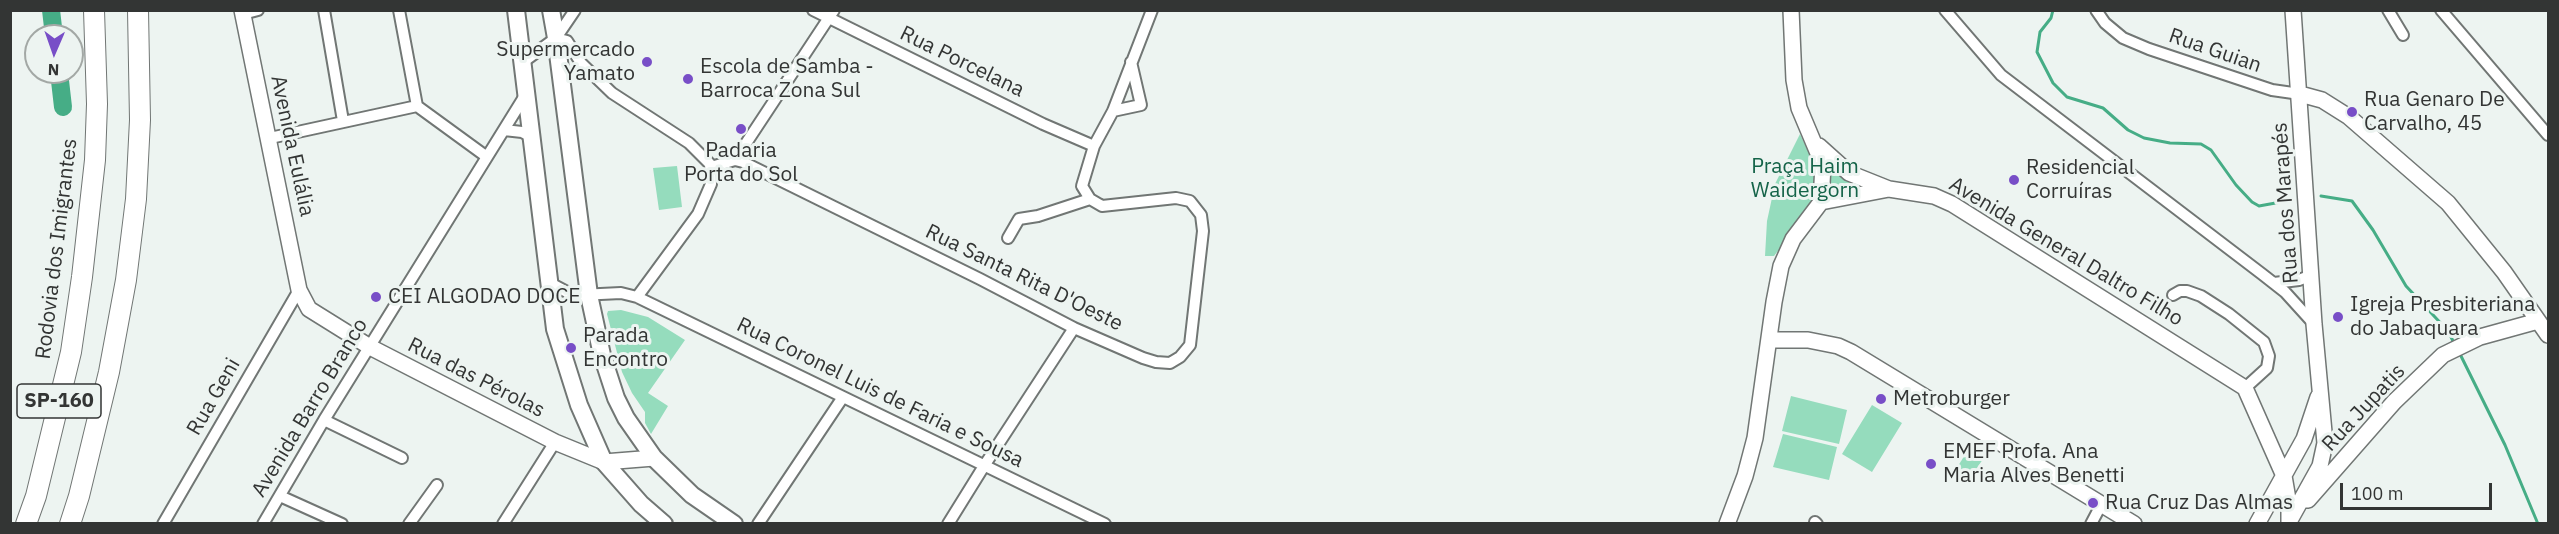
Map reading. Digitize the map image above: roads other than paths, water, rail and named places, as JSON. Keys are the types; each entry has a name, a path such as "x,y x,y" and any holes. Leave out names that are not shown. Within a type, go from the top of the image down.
{"highway":[{"name":"Rodovia dos Imigrantes","path":"26,524 36,496 71,352 82,277 95,160 97,89 94,10"},
{"name":"SP-160","path":"70,524 109,372 126,280 136,199 140,120 138,10"}],"main road":[{"path":"516,10 524,62 548,282 558,338 579,405 604,462 641,504 664,524"},
{"path":"551,10 589,294 600,345 616,398 626,418 654,458 692,495 734,524"}],"street":[{"path":"324,10 343,121"},
{"path":"399,10 417,106 487,157"},
{"path":"524,62 556,38 575,10"},
{"name":"Rua Porcelana","path":"813,10 832,14 1049,127 1094,146"},
{"path":"1008,238 1019,219 1038,216 1090,199 1082,186 1094,146 1113,111 1152,10"},
{"path":"1727,524 1745,476 1755,438 1781,266 1794,239 1821,202 1824,174 1799,108 1794,80 1791,10"},
{"path":"1945,10 2001,75 2274,284 2314,324"},
{"name":"Rua Guian","path":"2096,10 2105,23 2123,38 2149,49 2272,90 2300,94"},
{"name":"Rua dos Marapés","path":"2289,523 2320,466 2323,454 2324,419 2319,393 2293,10"},
{"path":"2388,10 2403,35"},
{"path":"2441,10 2548,135"},
{"name":"Avenida Eulália","path":"248,12 299,290"},
{"path":"711,167 735,160 832,14"},
{"path":"556,38 567,41 581,63 612,93 689,143 707,158 711,167 709,192 698,214 638,297"},
{"path":"1113,111 1141,105 1131,63"},
{"name":"Avenida Barro Branco","path":"263,524 324,420 526,92"},
{"path":"2300,94 2322,100 2349,117 2448,202 2543,318 2548,335"},
{"path":"270,138 417,106"},
{"path":"504,130 522,132 532,138"},
{"path":"1813,140 1833,162 1849,173 1889,189"},
{"name":"Rua Santa Rita D'Oeste","path":"735,160 980,279 1074,328 1156,362 1170,363 1186,351 1193,331 1203,231 1201,215 1197,208 1182,198 1102,206 1090,199"},
{"name":"Avenida General Daltro Filho","path":"1821,202 1889,189 1934,196 1952,204 2245,388 2267,368 2269,353 2264,342 2229,314 2201,296 2187,291 2180,291 2173,295"},
{"path":"2274,284 2312,275"},
{"name":"Rua Coronel Luis de Faria e Sousa","path":"548,282 567,292 621,293 638,297 1105,524"},
{"name":"Rua das Pérolas","path":"299,290 309,309 370,347 555,442 604,462 654,458"},
{"name":"Rua Geni","path":"163,524 299,290"},
{"name":"Rua Jupatis","path":"2289,523 2394,402 2443,355 2468,342 2543,318"},
{"path":"948,524 1074,328"},
{"path":"1770,340 1808,340 1838,346 1851,352 2134,524"},
{"path":"2245,388 2284,476 2289,505 2289,523"},
{"path":"2257,524 2304,439 2319,393"},
{"path":"758,524 843,397"},
{"path":"324,420 402,458"},
{"path":"2268,442 2282,448 2292,446 2304,439"},
{"path":"503,524 555,442"},
{"path":"409,524 437,485"},
{"path":"280,496 342,524"},
{"path":"2091,524 2101,505"}],"waterway":[{"path":"51,10 53,24"},
{"path":"2053,10 2051,18 2040,32 2037,52 2053,83 2067,97 2103,108 2128,130 2144,138 2170,143 2201,144 2211,150 2236,185 2259,206 2292,200"},
{"path":"60,84 63,107"},
{"path":"2321,196 2352,201 2373,230 2406,286 2448,331 2454,343"},
{"path":"2459,352 2505,445 2538,524"}],"place":[{"name":"Supermercado Yamato","path":"647,62"},
{"name":"Escola de Samba - Barroca Zona Sul","path":"688,79"},
{"name":"Rua Genaro De Carvalho, 45","path":"2352,112"},
{"name":"Padaria Porta do Sol","path":"741,129"},
{"name":"Residencial Corruíras","path":"2014,180"},
{"name":"CEI ALGODAO DOCE","path":"376,297"},
{"name":"Igreja Presbiteriana do Jabaquara","path":"2338,317"},
{"name":"Parada Encontro","path":"571,348"},
{"name":"Metroburger","path":"1881,399"},
{"name":"EMEF Profa. Ana Maria Alves Benetti","path":"1931,464"},
{"name":"Rua Cruz Das Almas","path":"2093,503"}],"park label":[{"name":"Praça Haim Waidergorn","path":"1805,179"}]}
